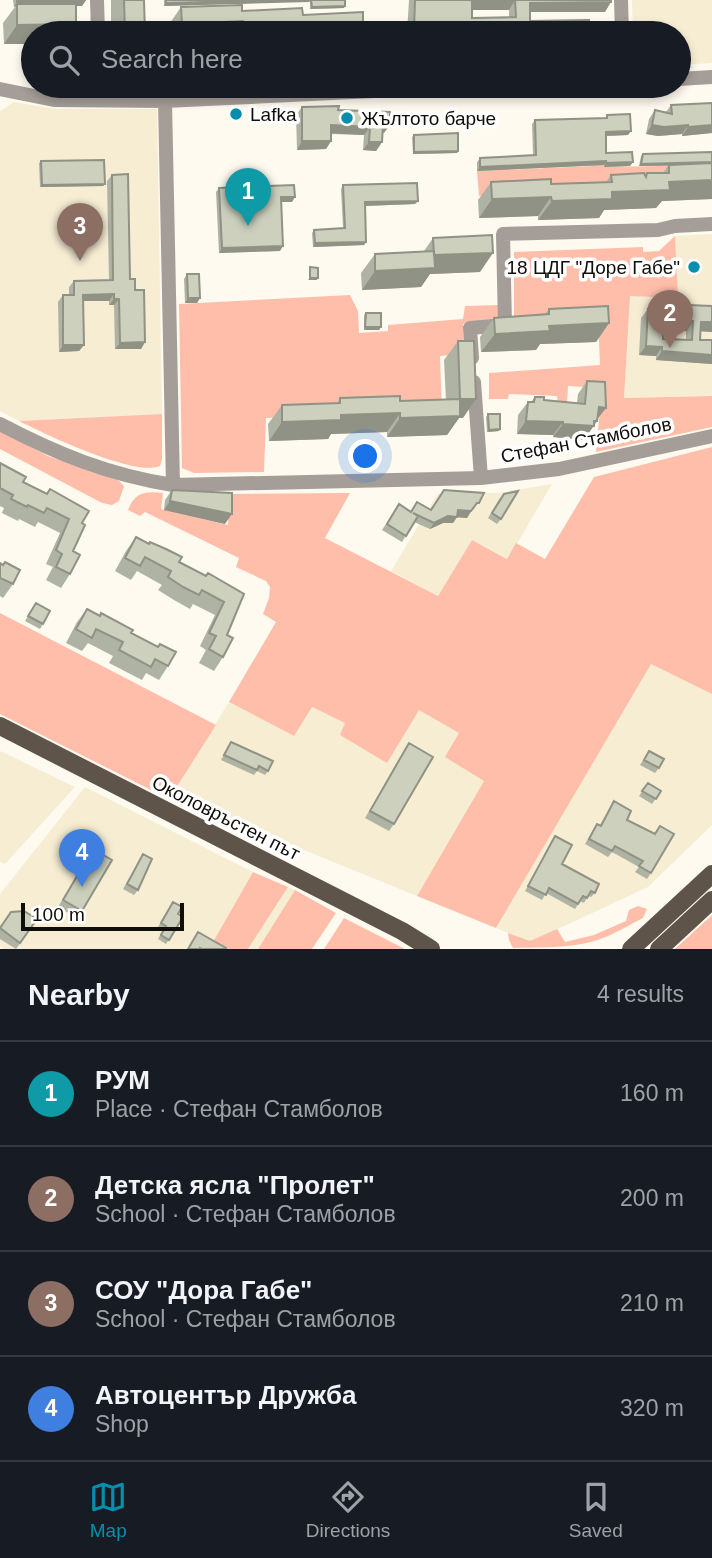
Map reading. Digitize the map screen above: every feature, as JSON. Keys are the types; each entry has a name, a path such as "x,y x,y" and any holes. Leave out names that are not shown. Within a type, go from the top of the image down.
{"main road":[{"name":"Околовръстен път","path":"0,726 402,931 431,949"},
{"path":"631,949 712,874"},
{"path":"659,949 712,900"}],"street":[{"path":"97,0 98,21"},
{"path":"621,0 622,21"},
{"path":"691,78 712,77"},
{"path":"0,89 21,93"},
{"path":"44,98 67,98"},
{"path":"141,98 165,101 228,98"},
{"path":"165,101 173,485"},
{"path":"481,478 470,328 505,325 503,234 658,230 712,224"},
{"name":"Стефан Стамболов","path":"0,424 47,449 90,466 136,479 173,485 481,478 559,469 712,436"}],"shaded area":[{"path":"632,0 712,0 712,63 691,64 691,21 633,21"},
{"path":"14,102 55,109 157,109 162,414 19,421 0,411 0,111"},
{"path":"603,157 604,167 712,165 712,179 479,196 477,171 591,166"},
{"path":"712,234 712,396 624,398 630,295 677,298 675,236"},
{"path":"675,236 678,298 630,296 624,398 712,396 712,427 596,452 602,388 568,386 567,404 558,404 557,396 509,394 508,399 489,399 489,373 600,365 598,319 514,321 514,252 643,247 643,252 659,251"},
{"path":"350,295 358,311 359,333 388,331 388,325 463,319 465,306 499,305 499,320 463,324 464,354 440,356 442,413 266,418 264,472 194,473 182,468 179,304"},
{"path":"162,414 162,459 160,466 148,468 111,460 19,421"},
{"path":"0,431 48,456 118,480 124,486 119,501 112,505 102,503 0,449"},
{"path":"712,447 712,694 651,664 496,928 417,896 484,781 445,757 459,733 419,710 387,763 340,735 345,723 312,707 294,736 229,702 276,622 263,614 270,587 266,581 236,567 239,558 145,512 140,516 128,510 134,499 141,494 163,493 161,509 228,525 230,494 350,493 325,538 438,596 472,540 507,559 516,543 545,559 594,477"},
{"path":"552,484 508,559 472,540 438,596 391,571 438,493 498,493"},
{"path":"0,613 216,725 169,799 0,714"},
{"path":"651,663 712,694 712,825 648,887 530,942 496,928"},
{"path":"229,702 294,736 311,707 346,723 340,736 419,709 460,733 484,781 417,896 242,825 169,799"},
{"path":"0,751 75,787 5,864 0,862"},
{"path":"85,787 253,872 209,949 3,949 0,946 0,894"},
{"path":"253,872 288,887 248,949 209,949"},
{"path":"288,887 295,890 258,949 248,949"},
{"path":"295,890 336,913 312,949 258,949"},
{"path":"638,906 647,909 643,918 592,942 558,947 513,948 509,940 508,933 530,941 557,929 565,942 594,935 626,921 629,910"},
{"path":"712,915 712,949 675,949"},
{"path":"344,918 405,949 324,949"}],"building":[{"path":"17,0 86,0 17,1"},
{"path":"124,0 144,0 145,21 125,21"},
{"path":"166,0 289,0 166,3"},
{"path":"311,0 345,0 345,6 312,7"},
{"path":"415,0 515,0 611,0 530,3 530,21 414,21","holes":["515,0 516,17 472,18 472,1"]},
{"path":"17,4 76,4 76,21 21,21 21,25 17,25"},
{"path":"242,5 242,11 302,8 303,15 363,12 363,21 182,21 181,7"},
{"path":"712,103 712,125 652,125 655,110 672,114 671,105"},
{"path":"339,106 338,110 390,112 390,125 383,125 382,142 369,142 370,127 331,125 331,141 302,141 302,107"},
{"path":"630,114 631,131 606,132 606,153 632,152 633,162 480,167 480,158 536,155 535,120 607,118 607,115"},
{"path":"458,133 458,151 414,152 414,135"},
{"path":"712,152 712,162 641,164 643,154"},
{"path":"104,160 105,184 42,185 41,161"},
{"path":"712,163 712,180 669,182 670,190 612,192 612,199 492,199 491,182 551,179 551,184 612,182 611,175 644,173 646,177 647,173 669,173 669,165"},
{"path":"128,174 130,279 135,279 135,290 144,290 145,342 120,343 119,299 114,299 114,294 83,295 84,345 63,345 63,295 74,295 74,281 113,280 112,175"},
{"path":"417,183 418,201 365,202 366,242 315,243 314,230 345,228 343,185"},
{"path":"294,185 295,197 281,197 283,246 222,248 219,188"},
{"path":"492,235 493,253 434,255 433,238"},
{"path":"434,251 435,268 375,271 375,254"},
{"path":"310,267 318,268 318,278 310,278"},
{"path":"187,274 199,274 200,298 188,298"},
{"path":"664,304 712,306 712,322 701,322 700,340 712,340 712,355 662,351 662,347 646,346 648,309 664,310","holes":["663,320 693,321 692,340 663,339"]},
{"path":"608,306 609,323 549,326 550,331 495,334 494,318 549,314 549,309"},
{"path":"366,313 381,313 381,327 365,327"},
{"path":"458,341 474,341 476,399 460,399"},
{"path":"587,381 605,382 606,408 599,407 594,426 526,421 528,402 534,402 535,397 585,404"},
{"path":"400,396 400,401 460,399 460,416 400,418 400,413 341,415 341,420 282,422 282,405 340,403 340,398"},
{"path":"488,414 500,414 500,429 489,430"},
{"path":"0,463 26,477 23,482 47,494 50,489 89,511 73,551 80,555 70,574 56,567 62,554 56,550 69,519 47,508 44,513 11,499 13,495 0,488"},
{"path":"172,490 232,493 232,514 170,501"},
{"path":"444,490 484,493 471,511 458,510 457,517 448,516 434,523 413,513 418,516 406,536 387,524 399,504 411,512 417,502 431,510"},
{"path":"518,491 501,519 492,513 504,494"},
{"path":"136,537 182,557 179,562 206,576 208,573 244,594 227,635 233,638 223,657 209,649 216,636 209,633 224,602 202,590 199,595 183,587 168,577 171,571 145,557 140,566 125,558"},
{"path":"5,562 20,570 13,584 0,578 0,563 3,565"},
{"path":"36,603 50,611 43,624 28,616"},
{"path":"87,609 100,616 101,613 133,630 131,633 158,647 160,644 176,652 168,666 155,659 151,667 119,650 123,642 96,629 92,638 76,629"},
{"path":"231,742 273,761 268,771 259,766 257,770 224,755"},
{"path":"409,743 433,757 394,824 370,811"},
{"path":"649,751 664,759 659,768 644,760"},
{"path":"648,783 661,791 656,799 642,791"},
{"path":"614,801 631,811 627,820 655,834 660,826 674,834 651,873 639,866 643,861 615,846 612,851 589,839 597,824 601,826"},
{"path":"555,836 572,845 562,864 599,884 595,893 591,891 587,898 583,896 578,904 549,888 546,895 528,886"},
{"path":"93,849 112,860 82,911 63,900"},
{"path":"143,854 152,859 138,890 127,884"},
{"path":"173,902 182,907 178,914 183,917 169,940 161,935 166,926 161,923"},
{"path":"24,911 37,919 20,943 0,928 11,912"},
{"path":"198,932 226,948 226,949 188,949"}],"place":[{"name":"Lafka","path":"236,114"},
{"name":"Жълтото барче","path":"347,118"},
{"name":"РУМ","path":"248,226"},
{"name":"СОУ \"Дора Габе\"","path":"80,261"},
{"name":"18 ЦДГ \"Доре Габе\"","path":"694,267"},
{"name":"Детска ясла \"Пролет\"","path":"670,348"},
{"name":"Автоцентър Дружба","path":"82,887"}]}
